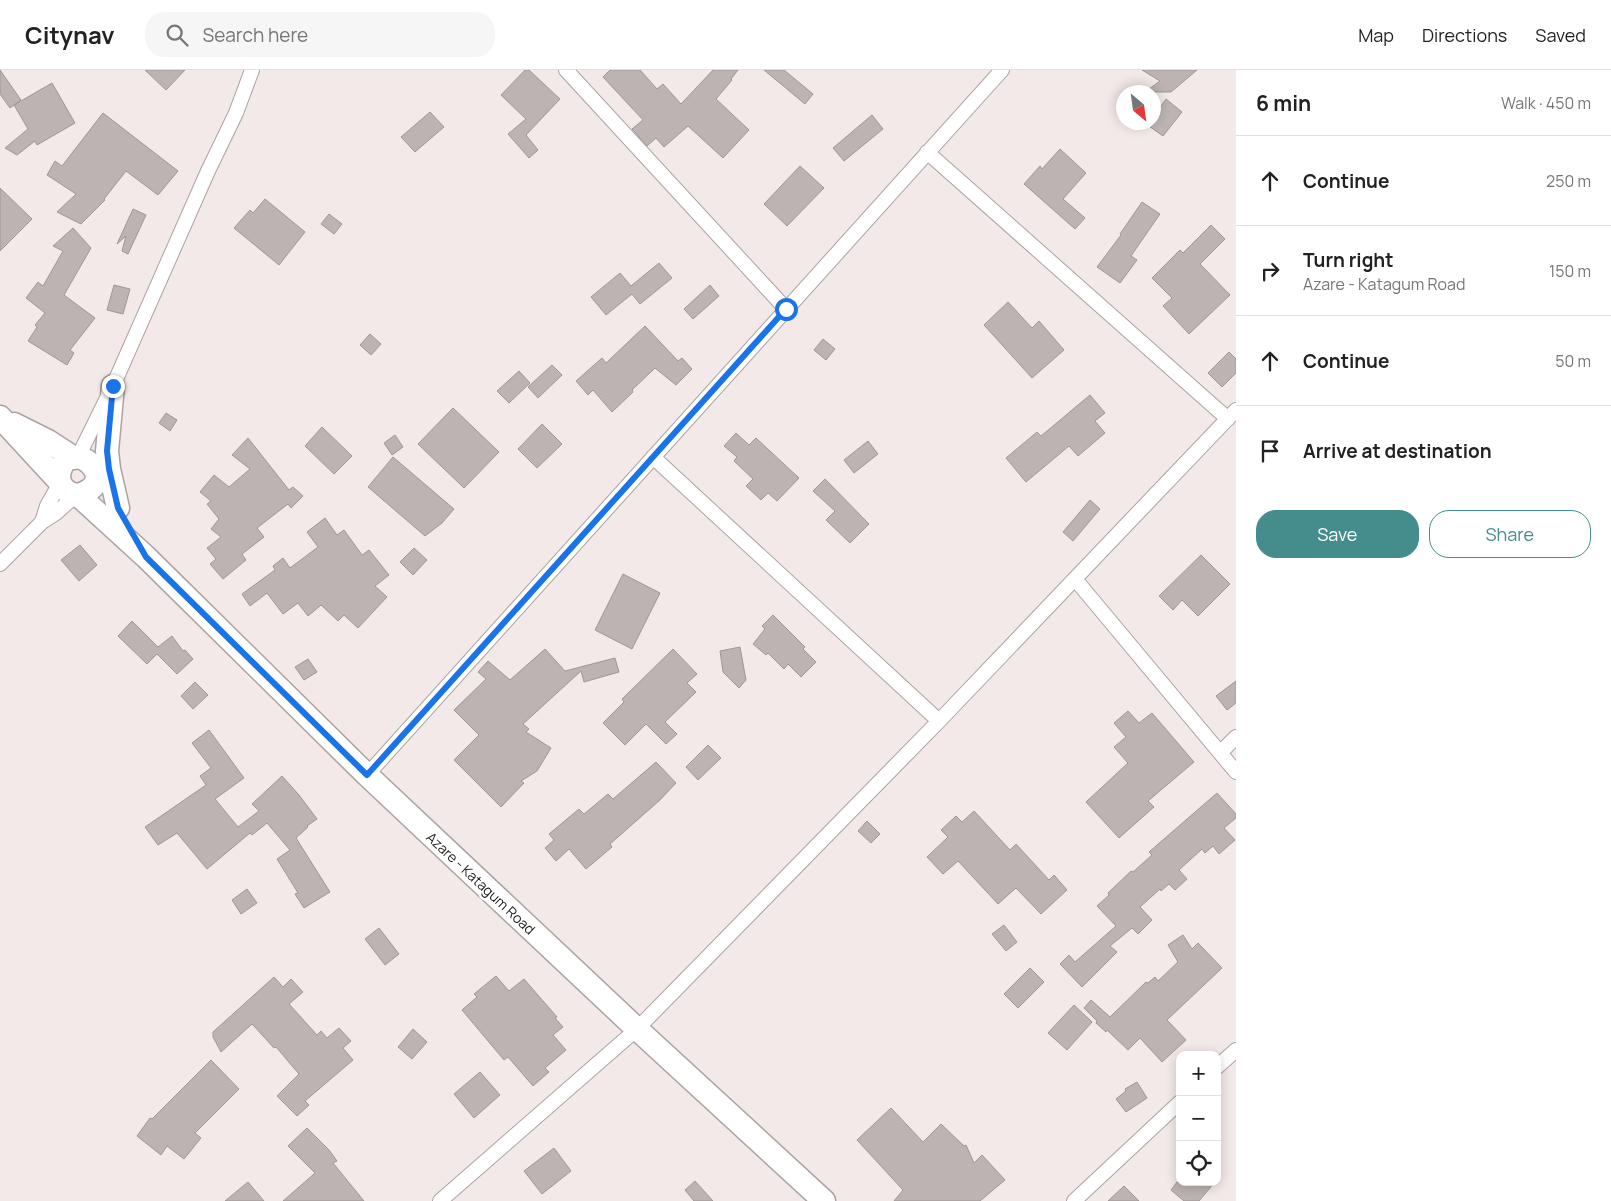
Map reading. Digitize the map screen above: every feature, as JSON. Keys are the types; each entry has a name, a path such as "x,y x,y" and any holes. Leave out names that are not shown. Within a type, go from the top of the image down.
{"main road":[{"path":"113,386 107,451 118,508"},
{"name":"Azare - Katagum Road","path":"1,418 48,441 76,458 86,459 92,464 97,478 118,508 146,557"},
{"name":"Azare - Katagum Road","path":"1,418 68,489 146,557 367,775 637,1030 824,1201"},
{"path":"76,458 67,461 59,473 68,489 87,493 97,478"}],"street":[{"path":"76,458 113,386 232,120 252,70"},
{"path":"566,70 786,309"},
{"path":"367,775 1002,70"},
{"path":"440,1201 637,1030 939,721 1232,415 927,152"},
{"path":"653,457 939,721"},
{"path":"42,522 45,511 68,489"},
{"path":"0,564 42,522 56,513 68,489"},
{"path":"1075,579 1236,772"},
{"path":"1220,753 1236,737"},
{"path":"1221,1063 1236,1050"},
{"path":"1074,1201 1176,1106"}],"building":[{"path":"0,70 21,100 10,108 0,94"},
{"path":"145,70 185,70 166,90"},
{"path":"525,70 529,70 560,99 526,135 538,150 529,158 508,134 526,119 501,95"},
{"path":"610,70 640,70 657,89 663,84 681,104 713,70 738,70 716,99 749,130 723,158 688,126 664,147 656,138 647,146 632,129 643,120 603,77"},
{"path":"764,70 784,70 813,94 805,104"},
{"path":"1142,70 1197,70 1171,92 1161,92 1161,85 1155,85 1160,81"},
{"path":"52,83 75,123 37,145 35,141 17,155 5,148 28,129 14,105"},
{"path":"1166,99 1182,112 1163,136 1154,130 1161,130 1161,106"},
{"path":"430,112 444,127 415,152 401,137"},
{"path":"103,113 178,171 158,195 126,171 105,200 81,224 57,212 76,194 47,175 55,161 62,166"},
{"path":"872,115 883,129 844,161 833,148"},
{"path":"1060,149 1086,173 1063,199 1085,218 1075,229 1024,184 1040,166 1042,169"},
{"path":"800,166 824,188 787,226 764,204"},
{"path":"0,188 32,219 0,251"},
{"path":"265,199 305,232 279,265 234,228 250,210 253,213"},
{"path":"1142,202 1160,214 1131,256 1137,260 1120,283 1097,267 1121,235"},
{"path":"133,209 146,215 128,254 122,251 126,236 117,244"},
{"path":"329,214 342,224 334,234 321,224"},
{"path":"1211,225 1225,239 1200,264 1230,295 1189,334 1163,306 1172,298 1152,278 1180,250 1183,253"},
{"path":"73,228 91,248 64,295 95,318 70,350 74,353 67,365 28,341 37,327 35,325 45,313 26,298 38,282 43,286 63,251 53,246"},
{"path":"659,263 672,278 640,304 632,294 606,315 591,297 620,273 631,286"},
{"path":"114,285 130,289 123,314 107,310"},
{"path":"710,285 719,296 693,319 684,309"},
{"path":"1008,302 1032,328 1039,321 1064,350 1032,378 984,325"},
{"path":"645,326 678,361 682,358 692,369 676,385 655,368 612,412 593,390 588,395 576,381 602,358 606,363"},
{"path":"370,334 381,344 371,355 360,345"},
{"path":"823,339 835,349 826,360 814,350"},
{"path":"1229,352 1236,359 1236,373 1222,387 1208,373"},
{"path":"552,365 562,375 538,398 528,387"},
{"path":"519,371 530,383 509,403 497,391"},
{"path":"1090,395 1105,413 1095,421 1105,433 1078,456 1069,446 1026,482 1006,458 1037,432 1041,436"},
{"path":"453,408 499,452 464,488 418,444"},
{"path":"166,413 177,420 170,431 159,423"},
{"path":"542,424 562,444 537,468 518,449"},
{"path":"322,427 352,456 334,474 305,446"},
{"path":"736,433 749,445 756,438 799,478 777,501 768,493 761,500 746,486 753,479 734,461 737,457 724,446"},
{"path":"395,435 403,447 392,455 384,443"},
{"path":"248,438 289,490 293,487 303,496 291,508 288,504 257,528 264,537 242,554 246,560 223,579 210,564 216,559 207,548 221,537 211,529 219,519 207,504 211,501 200,492 214,475 229,487 250,469 232,455"},
{"path":"868,441 878,454 854,473 844,460"},
{"path":"393,457 454,509 442,523 425,536 368,487"},
{"path":"825,479 869,524 850,543 826,520 835,511 813,491"},
{"path":"1090,500 1100,509 1073,541 1063,532"},
{"path":"325,518 337,535 344,530 362,555 369,550 389,575 375,586 387,597 358,628 344,615 338,621 321,605 308,616 298,603 283,614 267,593 250,606 242,594 275,570 273,566 283,558 290,568 318,547 307,532"},
{"path":"80,545 97,565 79,581 61,560"},
{"path":"414,548 427,560 413,575 400,562"},
{"path":"1201,555 1230,584 1198,616 1182,600 1173,610 1159,596"},
{"path":"623,574 660,593 632,649 595,630"},
{"path":"773,615 805,647 803,649 816,662 801,677 788,664 784,669 768,653 766,655 753,644 765,629 762,626"},
{"path":"132,621 158,647 172,636 183,651 185,650 193,659 177,674 157,654 147,664 118,636"},
{"path":"740,647 746,680 739,688 723,672 720,651"},
{"path":"545,649 565,671 615,658 619,672 584,682 581,671 523,724 529,729 526,732 551,748 537,771 521,781 524,783 501,807 454,760 479,735 454,710 486,679 478,672 488,661 510,680"},
{"path":"673,649 697,674 687,683 696,692 665,722 677,734 666,744 646,724 625,745 603,723 624,702 622,699"},
{"path":"308,659 317,672 304,680 295,667"},
{"path":"1236,681 1236,703 1227,710 1216,696"},
{"path":"195,682 208,695 193,709 181,696"},
{"path":"1128,711 1139,723 1152,713 1194,762 1148,801 1154,807 1119,838 1086,802 1128,763 1114,747 1126,737 1114,723"},
{"path":"209,730 244,778 215,799 238,827 259,811 252,804 282,776 317,819 307,826 296,838 330,892 304,908 295,894 298,893 277,859 290,850 267,823 252,835 250,833 207,869 177,833 158,845 145,827 206,785 200,776 211,768 192,743"},
{"path":"708,745 721,758 698,780 686,767"},
{"path":"656,762 676,783 660,800 610,844 612,847 586,869 569,849 556,861 545,848 554,840 549,834 579,809 584,814 608,794 613,799"},
{"path":"1217,793 1236,814 1236,818 1224,828 1235,840 1219,854 1213,846 1205,853 1202,849 1179,870 1187,879 1175,890 1169,884 1161,891 1160,889 1140,907 1152,920 1138,934 1132,928 1110,946 1117,952 1082,987 1060,964 1069,955 1075,962 1116,926 1097,906 1131,871 1133,872 1152,855 1149,852"},
{"path":"974,811 1010,850 1016,844 1049,880 1054,875 1067,890 1041,914 1016,888 998,904 958,861 943,874 927,857 948,837 941,830 956,816 962,822"},
{"path":"867,821 880,834 871,843 858,831"},
{"path":"247,889 257,903 241,914 232,900"},
{"path":"1004,925 1017,942 1006,951 992,934"},
{"path":"379,928 399,954 385,965 365,939"},
{"path":"1183,935 1192,949 1198,943 1222,968 1167,1020 1186,1040 1162,1062 1140,1038 1128,1050 1107,1030 1106,1032 1096,1023 1097,1021 1084,1008 1091,1000 1110,1017 1146,982 1148,983 1155,977 1158,981 1178,962 1168,945"},
{"path":"1030,968 1044,982 1018,1008 1004,994"},
{"path":"496,976 509,991 524,979 557,1017 555,1018 563,1027 553,1035 566,1050 545,1068 549,1072 533,1086 508,1057 504,1060 462,1010 477,997 474,994"},
{"path":"274,977 283,987 291,979 303,992 289,1004 317,1035 321,1031 327,1038 339,1028 351,1041 343,1048 353,1060 305,1101 309,1105 297,1116 277,1096 299,1074 276,1047 274,1048 252,1024 221,1052 213,1037 213,1032"},
{"path":"1074,1005 1092,1022 1067,1050 1048,1033"},
{"path":"413,1029 427,1042 412,1059 398,1047"},
{"path":"211,1060 239,1089 195,1133 201,1138 184,1159 167,1146 161,1155 137,1136 150,1118 152,1119"},
{"path":"480,1072 500,1095 474,1118 454,1094"},
{"path":"1137,1082 1147,1098 1126,1112 1116,1099 1126,1091 1125,1089"},
{"path":"891,1108 923,1142 941,1124 964,1146 966,1145 974,1163 982,1155 1005,1180 980,1201 894,1201 903,1190 857,1140"},
{"path":"307,1128 329,1150 337,1161 333,1163 364,1201 283,1201 315,1173 288,1146"},
{"path":"554,1148 571,1171 542,1194 524,1171"},
{"path":"695,1181 713,1201 694,1201 685,1190"},
{"path":"248,1182 264,1201 225,1201"},
{"path":"1176,1183 1176,1186 1212,1186 1199,1201 1184,1201 1171,1190"},
{"path":"1124,1186 1139,1201 1108,1201"}],"route":[{"path":"113,386 107,451 109,469 118,508 146,557 367,775 786,309"}]}
